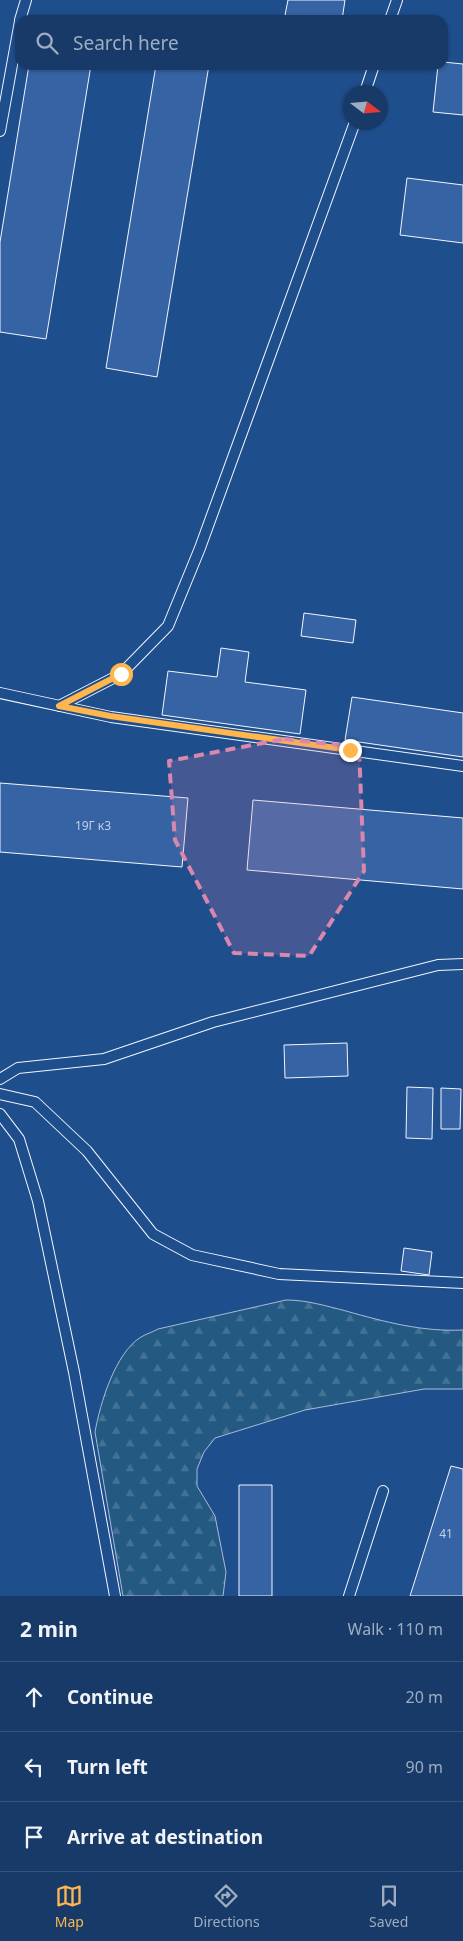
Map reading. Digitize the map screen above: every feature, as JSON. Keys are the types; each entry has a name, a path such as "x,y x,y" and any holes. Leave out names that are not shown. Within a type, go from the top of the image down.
{"lane":[{"path":"22,15 26,0"},
{"path":"392,15 396,0"},
{"path":"0,131 15,48"},
{"path":"367,85 372,70"},
{"path":"59,706 121,674 168,626 200,548 352,130"},
{"path":"0,693 110,716 463,766"},
{"path":"0,1078 18,1068 104,1059 213,1022 438,965 463,964"},
{"path":"0,1094 34,1102 87,1151 153,1234 192,1255 279,1274 463,1283"},
{"path":"0,1114 19,1139 38,1201 74,1372 115,1596"},
{"path":"349,1596 383,1490"}],"highlighted area":[{"path":"284,739 359,747 364,871 309,956 234,953 175,840 169,761"}],"green space":[{"path":"286,1300 316,1304 404,1325 433,1329 463,1330 463,1389 424,1389 305,1410 215,1438 204,1452 197,1469 197,1486 215,1516 226,1572 223,1596 123,1596 95,1432 105,1394 116,1367 132,1345 141,1337 158,1329"}],"building":[{"path":"288,0 345,0 343,15 285,15"},
{"path":"448,62 463,64 463,115 433,112 437,70 448,70"},
{"path":"28,70 90,70 46,339 0,332 0,242"},
{"path":"155,70 208,70 157,377 106,368"},
{"path":"407,178 463,185 463,243 400,235"},
{"path":"304,613 356,620 353,643 301,636"},
{"path":"221,648 249,652 245,682 306,690 300,734 162,715 168,671 217,677"},
{"path":"352,697 463,713 463,757 345,740"},
{"path":"0,783 188,798 182,867 0,852"},
{"path":"253,800 463,818 463,889 247,870"},
{"path":"347,1043 348,1076 285,1078 284,1045"},
{"path":"407,1087 433,1088 432,1139 406,1138"},
{"path":"441,1088 461,1089 460,1129 441,1129"},
{"path":"404,1248 432,1252 429,1275 401,1271"},
{"path":"451,1466 463,1469 463,1596 410,1596"},
{"path":"239,1485 272,1485 272,1596 239,1596"}],"route":[{"path":"121,674 59,706 110,716 350,750"}]}
